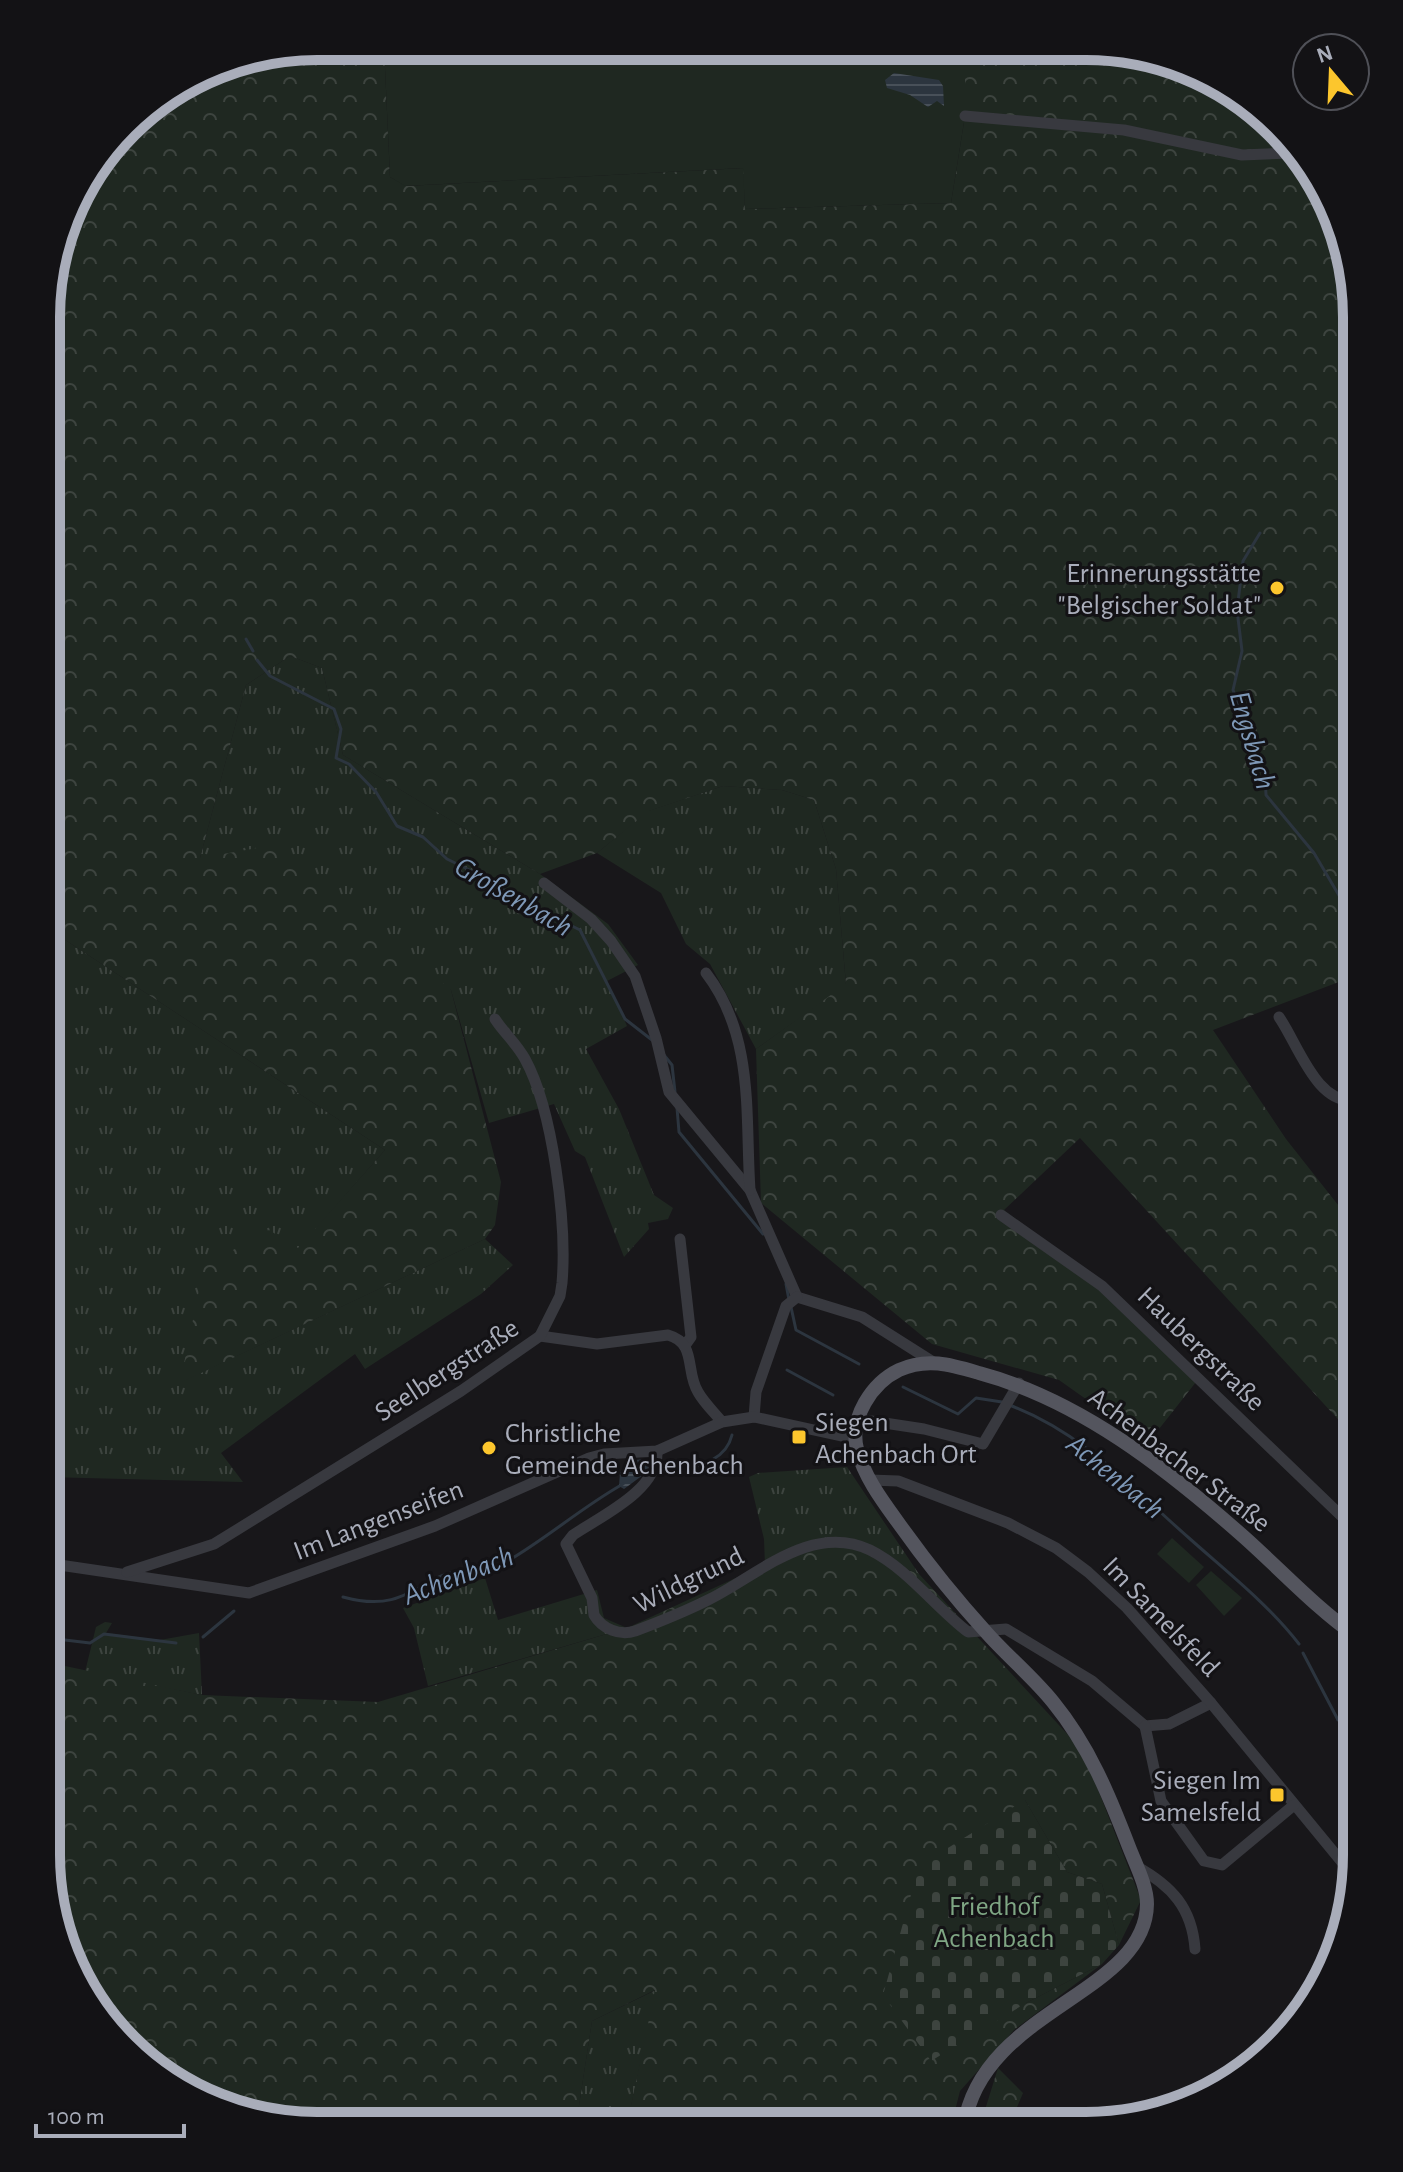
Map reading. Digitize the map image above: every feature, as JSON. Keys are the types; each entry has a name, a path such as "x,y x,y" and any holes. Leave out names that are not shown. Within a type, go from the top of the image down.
{"main road":[{"name":"Achenbacher Straße","path":"933,1362 1019,1383 1055,1399 1122,1441 1241,1534 1342,1624"},
{"path":"933,1362 912,1365 882,1381 871,1392 858,1419 855,1439 870,1480 917,1550 986,1632 1052,1700 1082,1741 1108,1792 1147,1899 1146,1923 1136,1944 1116,1966 1025,2029 997,2055 971,2096 967,2112"}],"street":[{"path":"965,116 1124,130 1242,155 1284,153"},
{"path":"544,883 591,919 622,954 635,976 652,1025 669,1092 750,1190 797,1297 862,1317 933,1362"},
{"path":"706,973 717,988 739,1037 748,1083 750,1190"},
{"path":"1279,1017 1328,1093 1342,1101"},
{"name":"Seelbergstraße","path":"122,1574 214,1544 461,1391 540,1336 560,1296 562,1283 557,1178 538,1092 525,1059 495,1019"},
{"name":"Haubergstraße","path":"1001,1215 1102,1286 1342,1517"},
{"path":"680,1239 691,1337 686,1344 697,1391 722,1422"},
{"path":"754,1417 756,1392 786,1306 797,1297"},
{"path":"540,1336 597,1344 668,1335 686,1344"},
{"path":"858,1419 924,1429 983,1444 1019,1383"},
{"name":"Im Langenseifen","path":"60,1565 249,1593 435,1526 589,1458 604,1454 657,1451 722,1422 754,1417 855,1439"},
{"name":"Wildgrund","path":"657,1451 651,1479 573,1535 566,1544 592,1598 594,1615 608,1628 626,1634 648,1626 708,1600 792,1552 830,1541 868,1549 895,1565 968,1632 986,1632"},
{"name":"Im Samelsfeld","path":"870,1480 898,1481 1008,1523 1056,1548 1088,1572 1127,1608 1211,1703 1342,1862"},
{"path":"986,1632 1006,1629 1092,1681 1145,1726 1161,1801 1204,1861 1222,1865 1294,1805"},
{"path":"1145,1726 1169,1724 1211,1703"},
{"path":"1136,1866 1175,1895 1193,1924 1195,1949"}],"green space":[{"path":"317,60 385,60 390,177 406,186 744,168 745,209 951,203 965,116 965,60 1120,62 1185,80 1215,94 1243,113 1290,160 1309,188 1329,234 1341,283 1343,981 1213,1030 1286,1139 1342,1211 1342,1424 1080,1138 1004,1210 1112,1292 1196,1382 1148,1443 1059,1380 932,1344 761,1203 756,1049 846,984 836,869 814,800 782,790 723,786 649,811 597,853 540,874 343,755 322,668 290,656 246,685 200,858 274,845 451,990 501,1182 495,1225 485,1239 180,1383 204,1266 269,1230 298,1248 385,1150 60,937 62,283 74,234 86,203 113,160 160,113 203,86 250,69 283,62"},
{"path":"385,60 965,60 965,116 951,203 745,209 743,168 405,186 390,177"},
{"path":"290,656 322,668 343,755 540,874 608,924 638,965 607,981 627,1026 586,1049 619,1109 654,1195 673,1208 668,1219 648,1223 649,1229 624,1257 585,1157 575,1151 554,1104 489,1123 451,990 200,858 246,685"},
{"path":"723,786 782,790 814,800 836,869 846,985 756,1049 710,964 686,944 661,893 597,853 648,811"},
{"path":"60,937 385,1150 181,1382 485,1239 513,1265 481,1294 365,1369 355,1354 221,1453 243,1482 60,1477"},
{"path":"847,1467 919,1574 825,1537 765,1565 764,1539 749,1477 758,1473"},
{"path":"825,1537 919,1574 1083,1751 1141,1900 1119,1945 1102,1884 1067,1872 1025,1800 1026,2003 1102,1964 1014,2030 960,2091 955,2112 630,2112 655,1990 592,2021 578,2112 317,2112 283,2110 250,2103 188,2078 135,2037 113,2012 94,1984 80,1954 65,1905 60,1855 60,1665 202,1695 378,1702 627,1628"},
{"path":"1172,1538 1204,1567 1189,1583 1157,1554"},
{"path":"1211,1571 1242,1598 1224,1616 1196,1585"},
{"path":"485,1578 498,1620 597,1590 604,1618 627,1628 428,1686 414,1628 403,1608"},
{"path":"105,1622 112,1623 106,1633 160,1640 199,1633 202,1695 85,1672 96,1627"},
{"name":"Friedhof Achenbach","path":"1025,1800 1067,1872 1102,1884 1119,1945 1102,1964 1026,2003 931,2061 883,1995 919,1866"},
{"path":"656,1990 630,2112 578,2112 592,2021"},
{"path":"998,2068 1023,2093 1018,2112 984,2112"}],"shaded area":[{"path":"894,73 939,80 943,86 944,106 937,101 928,107 910,95 887,88 885,80"},
{"path":"643,1459 650,1464 647,1472 624,1489 619,1486 620,1473 630,1461"}],"waterway":[{"name":"Engsbach","path":"1260,533 1243,561 1237,610 1242,651 1233,690 1245,721 1250,752 1265,776 1266,795 1314,853 1343,902"},
{"name":"Großenbach","path":"246,639 253,651"},
{"name":"Großenbach","path":"257,660 270,676 334,709 341,729 336,758 349,764 376,792 397,826 423,837 447,859 496,883 508,894 580,930 625,1019 652,1040"},
{"name":"Großenbach","path":"664,1055 672,1065 675,1092"},
{"name":"Großenbach","path":"677,1108 679,1132 763,1234"},
{"name":"Großenbach","path":"786,1284 789,1300"},
{"name":"Großenbach","path":"791,1307 796,1330 859,1364"},
{"name":"Achenbach","path":"787,1370 833,1395"},
{"name":"Achenbach","path":"903,1387 958,1414 976,1398 1002,1402"},
{"name":"Achenbach","path":"1009,1405 1060,1430 1105,1463 1247,1589 1299,1644"},
{"name":"Achenbach","path":"667,1474 715,1458 723,1452 732,1435"},
{"name":"Achenbach","path":"343,1597 369,1602 391,1600 443,1575 489,1568 506,1562 623,1484"},
{"name":"Achenbach","path":"203,1637 234,1611"},
{"name":"Achenbach","path":"65,1640 90,1643 104,1634 176,1643"},
{"name":"Achenbach","path":"1303,1653 1338,1720 1342,1722"}],"place":[{"name":"Erinnerungsstätte \"Belgischer Soldat\"","path":"1277,588"},
{"name":"Siegen Achenbach Ort","path":"799,1437"},
{"name":"Christliche Gemeinde Achenbach","path":"489,1448"},
{"name":"Siegen Im Samelsfeld","path":"1277,1795"}]}
